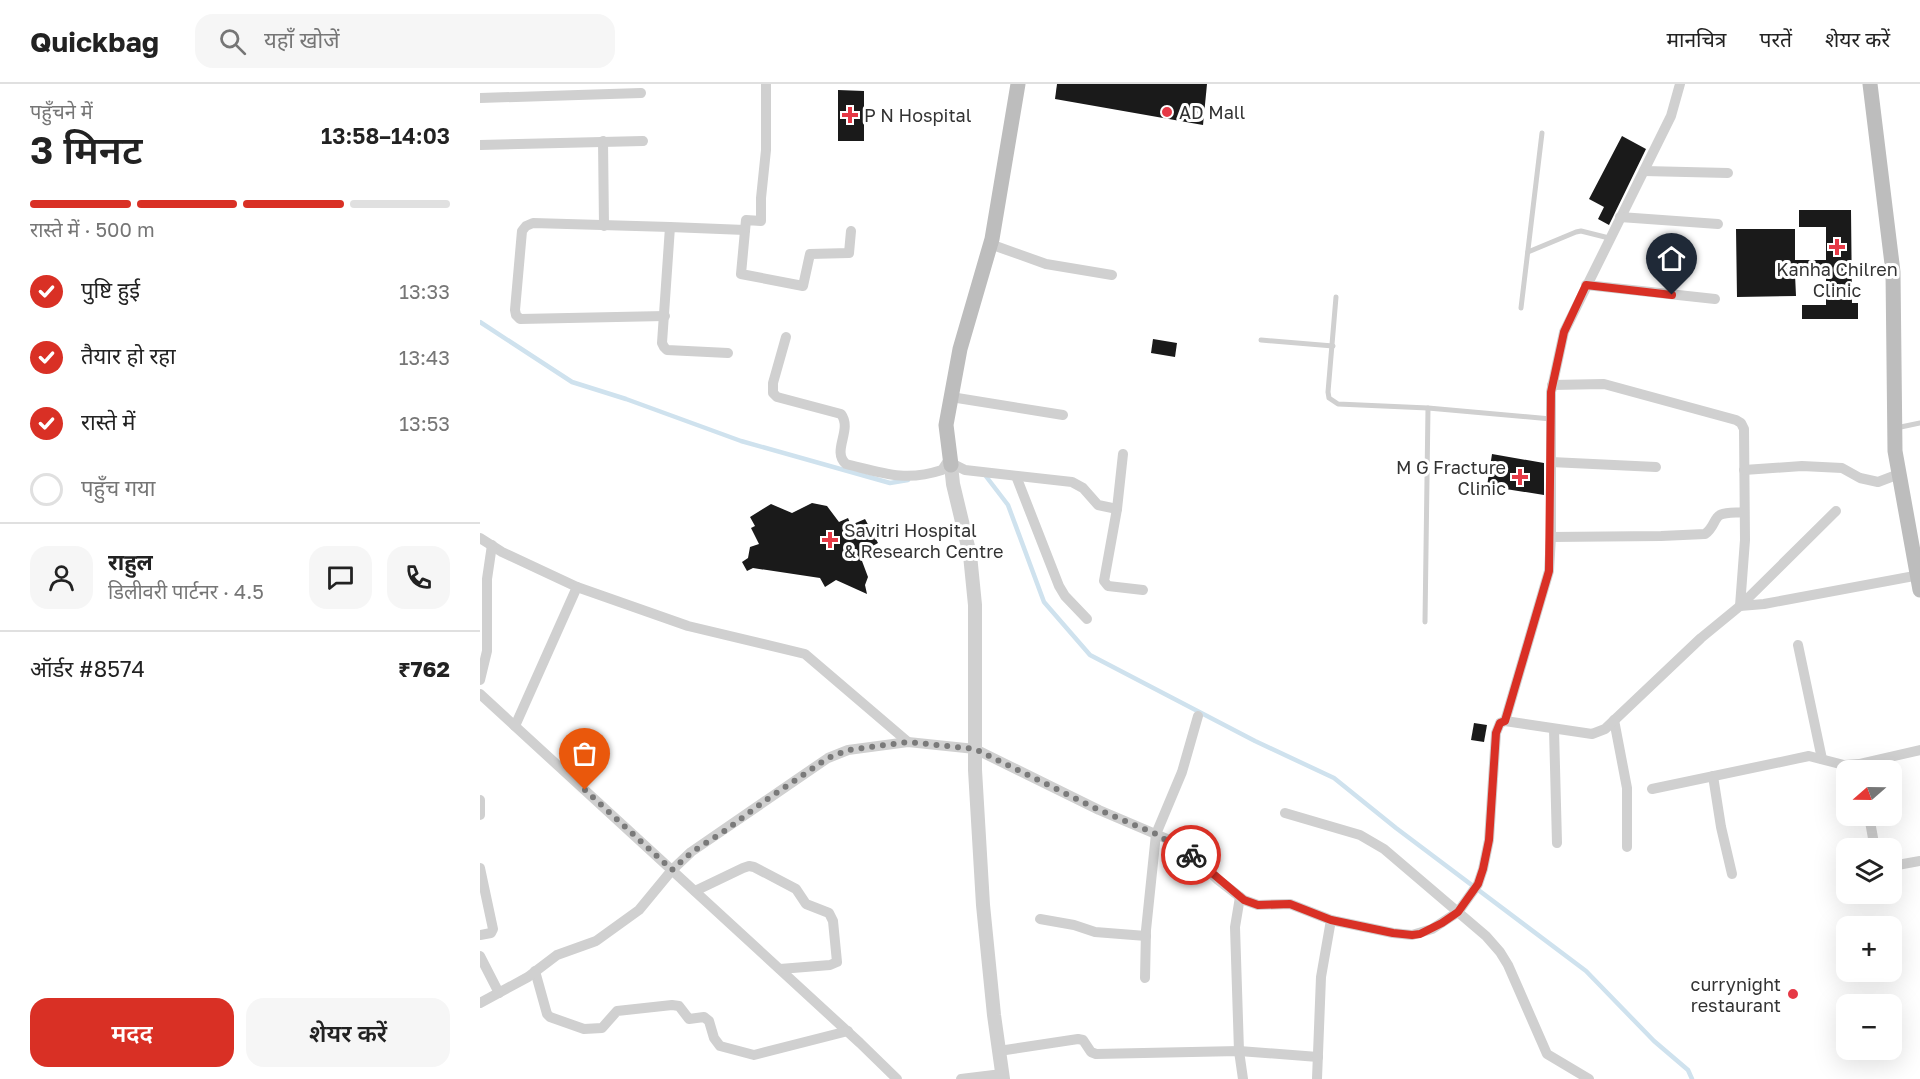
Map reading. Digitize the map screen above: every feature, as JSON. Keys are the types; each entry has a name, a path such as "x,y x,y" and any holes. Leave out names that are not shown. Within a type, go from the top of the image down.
{"main road":[{"path":"951,465 946,425 960,349 990,244 1018,84"},
{"path":"1870,84 1893,272 1895,451 1919,580"}],"street":[{"path":"766,84 766,150 761,221 746,220 741,274 803,286 810,254 849,253 851,231"},
{"path":"1505,721 1549,571 1552,385 1564,332 1671,116 1680,84"},
{"path":"480,98 641,93"},
{"path":"603,141 604,226"},
{"path":"480,145 642,141"},
{"path":"1644,171 1728,173"},
{"path":"1620,217 1718,224"},
{"path":"665,316 520,319 516,315 522,231 533,223 745,230"},
{"path":"670,227 662,343 667,350 728,353"},
{"path":"990,244 1046,264 1112,275"},
{"path":"1586,285 1715,299"},
{"path":"786,337 773,383 773,393 777,397 841,414 846,426 840,454 846,464 895,476 912,477 942,470 951,465 965,470 1072,482 1083,488 1098,505 1117,509"},
{"path":"1552,385 1604,384 1741,423 1744,429 1745,540 1740,606"},
{"path":"951,397 1063,415"},
{"path":"1123,454 1117,509 1104,581 1108,586 1143,590"},
{"path":"1551,462 1656,467"},
{"path":"951,465 970,555 974,595 975,749 983,905 1003,1077 961,1079"},
{"path":"1744,470 1802,466 1842,468 1860,478 1878,482 1899,474"},
{"path":"1016,476 1059,586 1065,596 1087,619"},
{"path":"480,1003 500,993 557,955 596,941 639,910 672,870 692,852 828,758 848,750 908,742 975,749 1188,851 1240,897 1258,905 1290,904 1331,920 1393,933 1412,935 1432,929 1458,912 1476,888 1483,869 1489,840 1496,733 1500,723 1505,721 1592,734 1605,729 1701,638 1740,606 1836,511"},
{"path":"1551,537 1705,534 1711,530 1717,517 1721,514 1744,512"},
{"path":"480,538 577,587 688,626 805,654 908,742"},
{"path":"480,680 487,651 487,579 492,545"},
{"path":"1740,606 1919,580"},
{"path":"515,726 577,587"},
{"path":"1798,645 1822,759"},
{"path":"480,694 848,1031 897,1079"},
{"path":"1144,978 1156,834 1182,772 1198,716"},
{"path":"1614,720 1627,788 1627,847"},
{"path":"1554,729 1557,843"},
{"path":"1885,760 1920,750"},
{"path":"1652,789 1809,756 1836,763"},
{"path":"1713,776 1721,827 1732,874"},
{"path":"480,800 480,815"},
{"path":"1285,813 1360,835 1384,849 1486,936 1508,965 1547,1054 1589,1079"},
{"path":"1902,864 1920,861"},
{"path":"695,891 743,868 754,867 796,889 806,904 829,913 833,921 837,962 830,965 780,969"},
{"path":"480,868 493,929 491,933 480,935"},
{"path":"1240,897 1235,927 1239,1051 1243,1079"},
{"path":"1040,919 1074,925 1095,932 1146,936"},
{"path":"1317,1079 1321,978 1331,920"},
{"path":"480,956 500,993"},
{"path":"535,971 547,1014 584,1029 602,1028 617,1011 679,1006 688,1019 704,1017 709,1021 714,1038 720,1046 758,1056 848,1031"},
{"path":"999,1051 1078,1039 1083,1040 1091,1052 1096,1054 1239,1051 1318,1057"}],"lane":[{"path":"1521,308 1542,133"},
{"path":"1528,252 1581,231 1610,238"},
{"path":"1336,297 1328,392 1333,402 1551,419"},
{"path":"1261,340 1333,346"},
{"path":"1425,622 1428,408"},
{"path":"1895,428 1920,423"}],"building":[{"name":"AD Mall","path":"1057,84 1207,84 1203,125 1055,99"},
{"path":"838,90 864,91 864,141 838,141"},
{"path":"1622,136 1646,149 1609,225 1598,219 1604,207 1589,199"},
{"path":"1799,210 1851,210 1852,303 1858,303 1858,319 1802,319 1802,305 1826,305 1826,274 1795,274 1796,296 1737,297 1736,229 1795,229 1795,260 1826,260 1826,227 1799,227"},
{"path":"1153,339 1177,343 1175,357 1151,353"},
{"path":"1492,454 1544,463 1544,495 1487,486"},
{"path":"812,503 827,506 839,522 848,518 851,525 865,519 878,543 869,548 872,556 862,561 868,577 865,585 867,594 836,580 825,587 820,578 753,568 747,571 742,562 748,558 750,547 759,544 751,528 755,526 750,517 771,504 792,513"},
{"path":"1474,723 1487,725 1484,742 1471,740"}],"waterway":[{"path":"480,322 572,382 741,441 890,483 908,480"},
{"path":"985,475 1008,505 1044,602 1090,655 1255,741 1334,778 1396,828 1586,971 1654,1041 1688,1070 1692,1079"}],"way so far":[{"path":"585,790 672,870 692,852 828,758 848,750 908,742 931,744 975,749 1099,810 1156,834 1188,851 1191,855"}],"place":[{"name":"AD Mall","path":"1167,112"},
{"name":"P N Hospital","path":"850,115"},
{"name":"Kanha Chilren Clinic","path":"1837,247"},
{"name":"M G Fracture Clinic","path":"1520,477"},
{"name":"Savitri Hospital & Research Centre","path":"830,540"},
{"name":"currynight restaurant","path":"1793,994"}],"route":[{"path":"1191,855 1244,900 1258,905 1290,904 1331,920 1404,935 1420,934 1432,929 1458,912 1473,893 1483,869 1489,840 1496,733 1500,723 1505,721 1549,571 1551,392 1564,332 1586,285 1672,295"}]}
